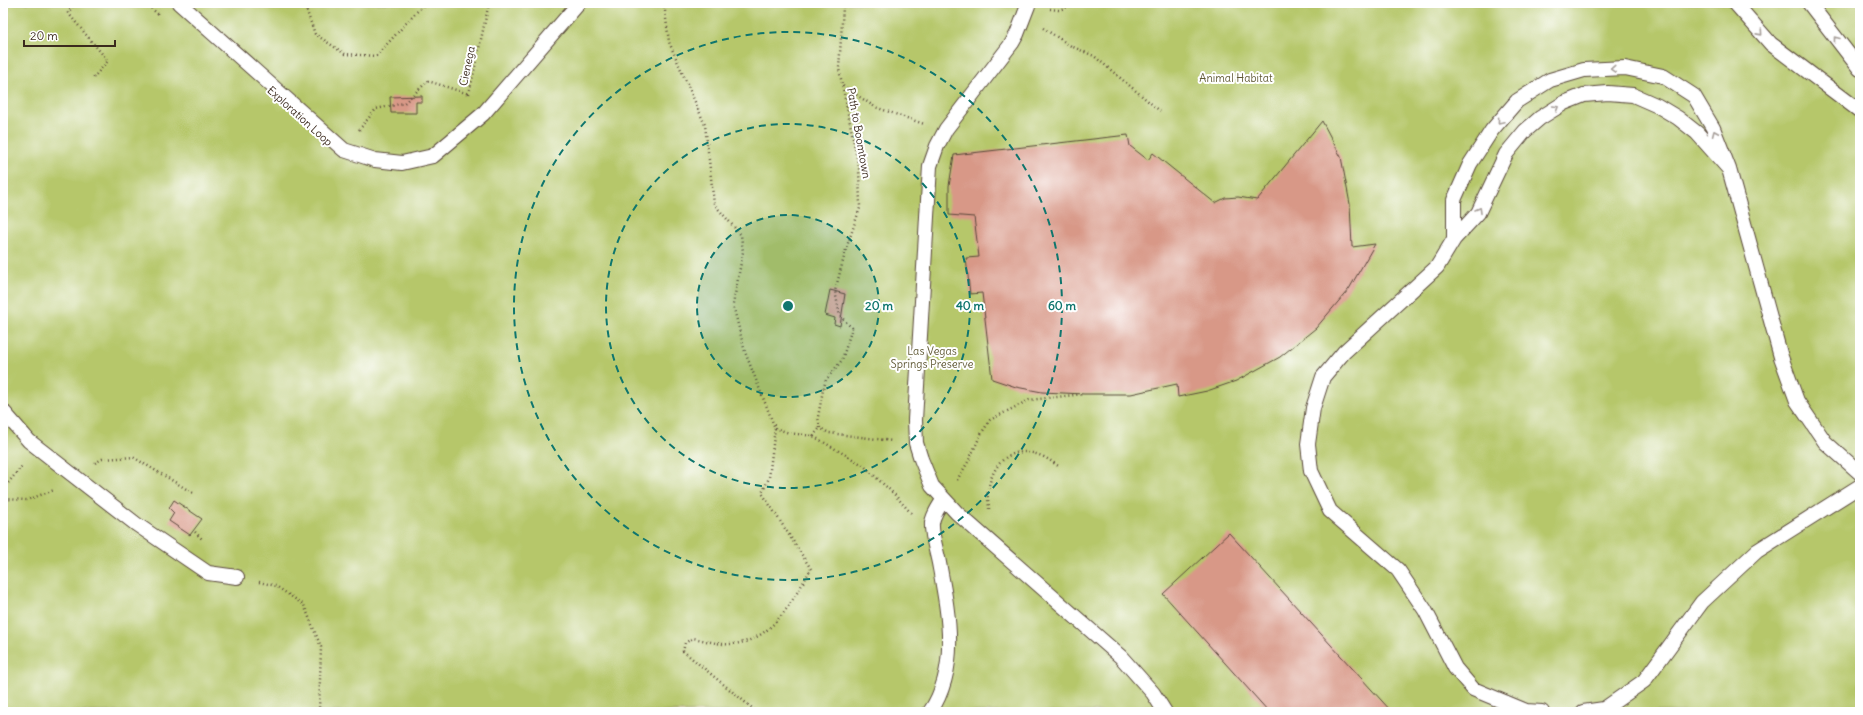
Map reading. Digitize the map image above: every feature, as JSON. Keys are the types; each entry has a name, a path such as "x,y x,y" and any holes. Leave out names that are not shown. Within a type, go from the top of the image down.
{"lane":[{"path":"179,3 344,150 375,160 402,163 433,156 483,114 579,3"},
{"path":"1029,3 1017,34 946,129 937,146 930,166 915,420 916,443 932,486 944,499 957,513 1121,657 1153,694 1165,712"},
{"path":"1735,3 1771,44 1860,111"},
{"path":"1808,3 1860,69"},
{"path":"1454,239 1454,200 1470,164 1492,130 1517,101 1550,80 1584,70 1625,68 1663,76 1694,96 1713,128 1729,169 1781,357 1797,401 1825,442 1860,473"},
{"path":"1542,712 1526,711 1473,690 1455,668 1425,610 1398,570 1330,511 1311,470 1308,444 1313,408 1323,377 1344,352 1437,267 1454,239 1478,213 1506,154 1525,131 1546,114 1564,103 1584,95 1608,92 1633,95 1658,106 1678,118 1697,133 1729,169"},
{"path":"3,411 29,441 136,524 208,573 237,577"},
{"path":"1583,712 1604,709 1644,681 1702,602 1757,551 1860,486"},
{"path":"930,712 937,701 949,664 948,615 932,524 937,508 944,499"}],"path":[{"path":"75,3 68,13 108,61 93,78"},
{"path":"304,3 314,34 346,54 376,56 425,3"},
{"name":"Cienega","path":"483,114 469,94 489,3"},
{"path":"664,3 669,42 706,125 714,204 741,235 743,252 733,305 745,352 776,428 769,478 762,493 811,569 795,597 769,630 752,640 724,644 693,638 685,643 684,652 757,712"},
{"name":"Path to Boomtown","path":"820,428 818,417 826,380 842,360 852,328 840,316 835,291 847,246 860,208 859,168 839,69 841,3"},
{"path":"1039,25 1071,46 1094,56 1160,111"},
{"path":"355,134 376,109 404,103 428,81 469,94"},
{"path":"843,86 875,107 926,125"},
{"path":"944,499 968,462 990,420 1029,400 1084,394"},
{"path":"776,428 789,433 813,436 863,465 894,494 912,515"},
{"path":"813,436 820,428 837,435 899,440"},
{"path":"3,489 37,447"},
{"path":"978,531 990,513 988,492 996,467 1007,455 1021,452 1044,456 1060,467"},
{"path":"3,496 5,499 27,500 52,492 74,475 102,459 133,458 193,493"},
{"path":"237,577 276,586 304,605 321,647 319,712"}],"green space":[{"name":"Las Vegas Springs Preserve","path":"3,3 1860,3 1860,712 3,712"}],"building":[{"path":"422,96 422,102 416,102 416,113 391,113 390,97"},
{"path":"1322,121 1341,157 1350,204 1352,247 1375,244 1349,289 1316,328 1280,357 1236,381 1207,391 1178,397 1177,384 1131,394 1084,394 1042,392 1016,387 992,379 982,293 970,294 966,258 979,257 974,217 949,215 949,186 954,155 1128,135 1130,146 1148,160 1153,153 1215,203 1225,198 1238,197 1257,200"},
{"path":"830,290 845,294 840,326 834,324 835,318 825,315"},
{"path":"174,500 202,519 190,535 169,521 174,513 169,508"},
{"path":"1229,533 1392,712 1269,712 1163,594"}],"park label":[{"name":"Animal Habitat","path":"1236,78"}]}
